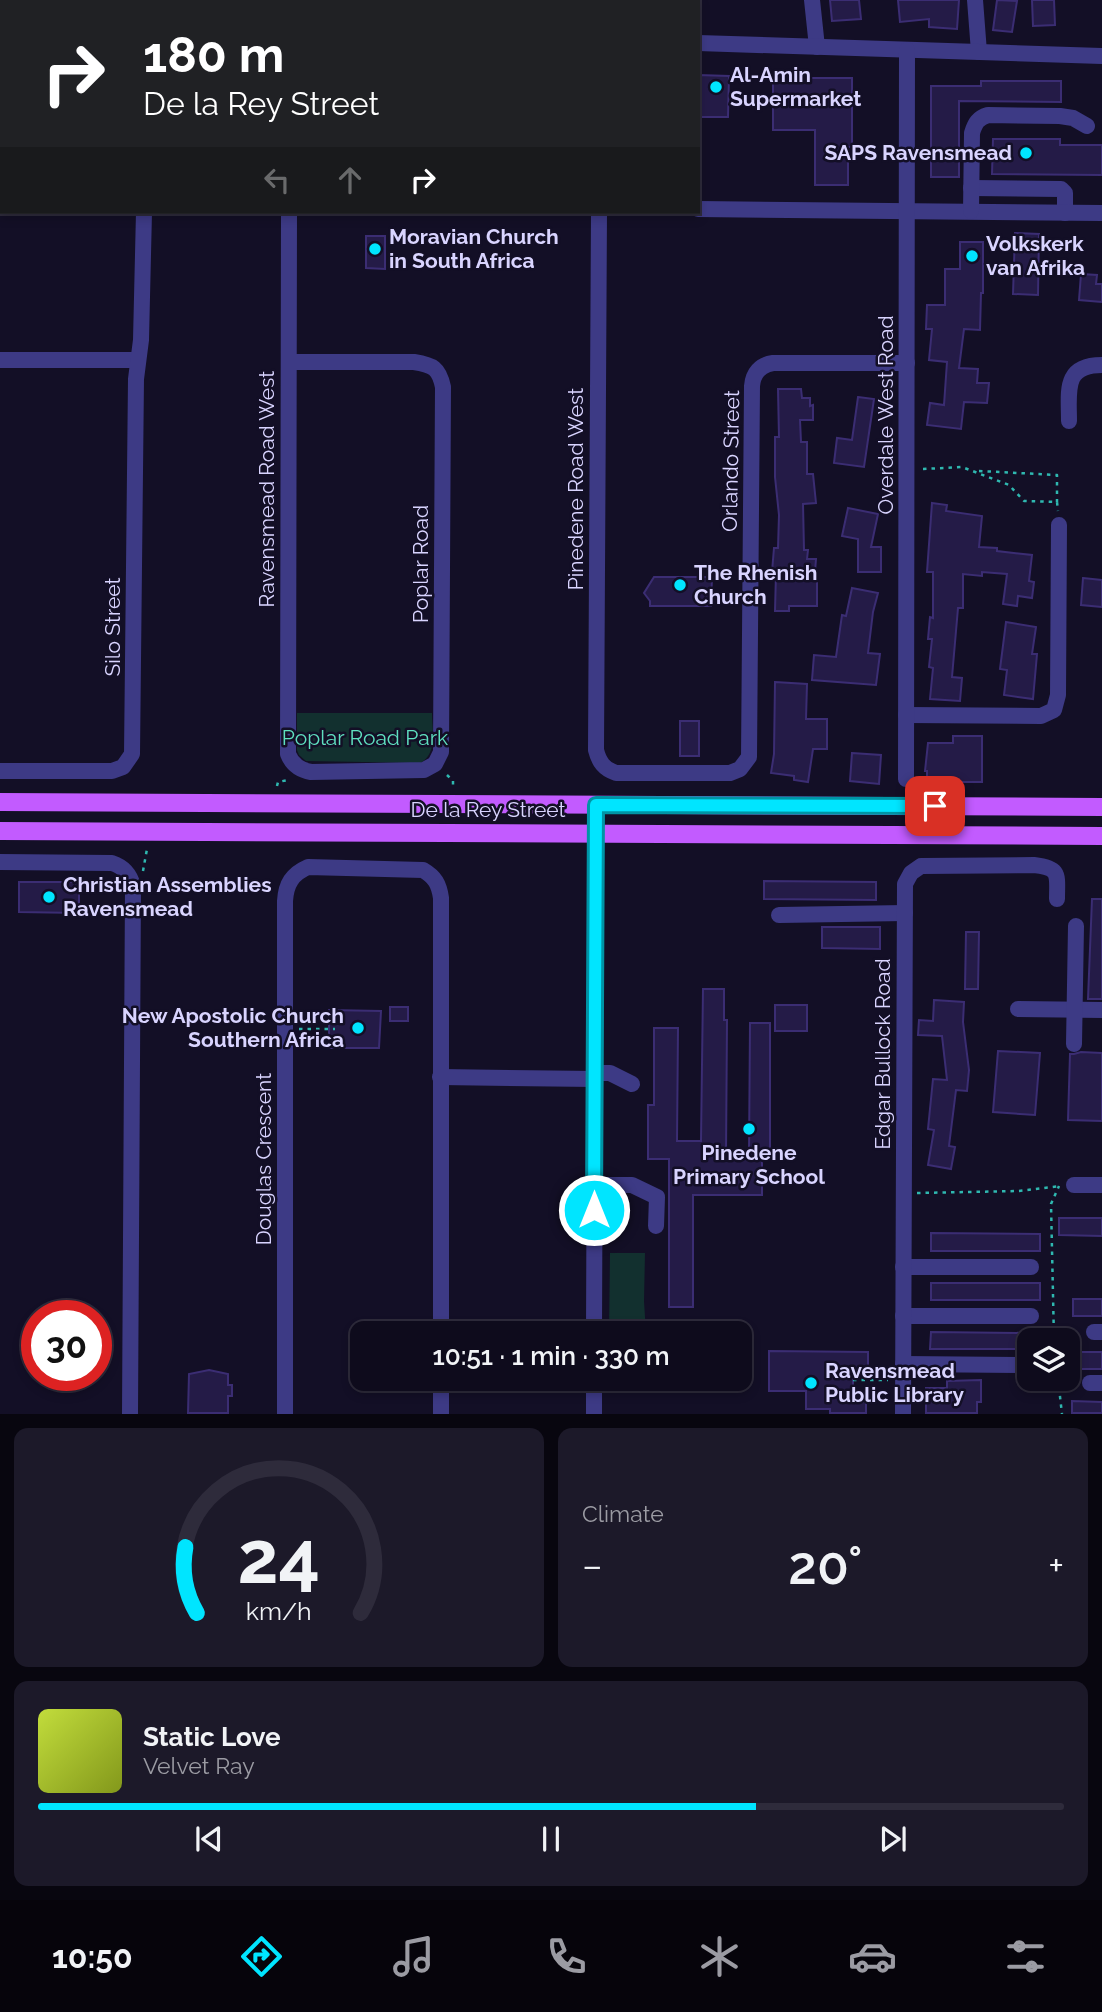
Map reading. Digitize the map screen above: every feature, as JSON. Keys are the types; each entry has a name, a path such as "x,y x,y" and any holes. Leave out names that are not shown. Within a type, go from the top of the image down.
{"main road":[{"name":"De la Rey Street","path":"0,802 1102,807"},
{"name":"De la Rey Street","path":"0,831 1102,836"}],"street":[{"path":"812,0 817,47"},
{"path":"975,0 979,52"},
{"path":"700,43 1102,56"},
{"name":"Overdale West Road","path":"906,779 907,50"},
{"path":"971,211 972,132 981,117 1060,116 1073,118 1087,126"},
{"path":"971,188 1061,189 1065,193 1065,213"},
{"path":"700,209 1102,212"},
{"name":"Silo Street","path":"0,771 112,771 123,767 132,754 136,379 141,340 144,214"},
{"name":"Ravensmead Road West","path":"289,214 287,747 296,772"},
{"name":"Pinedene Road West","path":"599,214 596,750 602,765"},
{"path":"0,360 138,360"},
{"name":"Poplar Road","path":"289,362 414,362 435,369 443,387 441,752 435,764 424,771 296,772"},
{"name":"Orlando Street","path":"602,765 616,773 730,773 740,769 749,757 754,375 767,364 773,363 907,363"},
{"path":"1069,421 1069,386 1073,375 1087,366 1102,365"},
{"path":"906,715 1041,716 1054,710 1059,695 1059,525"},
{"path":"594,1321 596,805"},
{"path":"0,862 112,863 128,874 133,887 130,1413"},
{"name":"Edgar Bullock Road","path":"903,1413 905,884 911,873 921,866 1034,864 1048,866 1058,874 1057,899"},
{"name":"Douglas Crescent","path":"285,1413 285,901 291,878 308,867 423,870 433,876 439,886 441,1321"},
{"path":"779,915 905,914"},
{"path":"1074,1044 1076,926"},
{"path":"1018,1009 1102,1010"},
{"path":"440,1077 595,1076 610,1073 632,1084"},
{"path":"594,1185 632,1185 657,1197 656,1226"},
{"path":"1067,1186 1102,1185"},
{"path":"903,1266 1031,1267"},
{"path":"903,1316 1031,1316"},
{"path":"903,1372 1017,1366"},
{"path":"441,1391 441,1413"},
{"path":"594,1391 594,1413"}],"path":[{"path":"906,469 962,467 1009,485 1024,501 1057,502"},
{"path":"973,471 1057,475 1059,525"},
{"path":"441,769 453,781 453,787"},
{"path":"277,786 278,782 296,772"},
{"path":"142,880 146,849"},
{"path":"285,1029 335,1029"},
{"path":"904,1193 991,1192 1067,1186"},
{"path":"1054,1328 1051,1203 1067,1186"},
{"path":"853,1380 903,1372"},
{"path":"1059,1391 1062,1413"}],"green space":[{"name":"Poplar Road Park","path":"297,713 432,713 432,748 426,759 420,763 306,761 297,750"},
{"path":"610,1253 645,1253 645,1321 609,1321"}],"building":[{"path":"830,0 859,0 861,19 832,21"},
{"path":"898,0 959,0 957,29 929,27 929,19 900,22"},
{"path":"997,0 1017,1 1012,32 993,30"},
{"path":"1032,0 1054,0 1055,25 1033,26"},
{"path":"700,75 729,76 728,117 700,117"},
{"path":"773,78 852,78 852,147 848,147 848,185 815,185 815,130 773,130"},
{"path":"981,81 1061,81 1061,102 959,101 959,177 931,177 931,86 981,86"},
{"name":"SAPS Ravensmead","path":"993,139 1060,139 1060,145 1102,145 1102,175 992,174"},
{"path":"1015,233 1039,234 1038,295 1013,294"},
{"name":"Moravian Church in South Africa","path":"366,236 385,236 385,269 366,268"},
{"path":"960,242 983,242 983,293 980,330 964,329 959,368 978,369 977,383 989,383 987,403 964,402 961,429 927,425 930,403 944,405 947,362 929,360 932,329 926,329 927,305 945,305 945,269 960,269"},
{"path":"1081,274 1097,275 1096,284 1102,284 1102,302 1079,300"},
{"path":"778,389 801,389 802,398 810,398 810,406 813,405 813,420 800,420 801,442 807,442 807,474 813,474 816,503 803,504 804,550 808,550 807,559 816,559 815,572 809,572 809,579 817,581 817,606 789,606 789,611 775,611 776,573 772,572 774,548 778,548 775,437 779,437"},
{"path":"858,397 874,399 864,467 834,463 837,438 852,440"},
{"path":"932,503 947,505 946,511 982,516 979,547 1032,555 1029,581 1034,582 1032,598 1018,596 1017,606 1003,604 1007,574 963,574 963,608 958,608 952,677 962,678 960,701 930,699 933,668 929,667 932,639 928,639 930,617 933,618 933,572 927,572"},
{"path":"848,508 878,514 871,547 881,547 881,572 858,572 858,539 842,536"},
{"name":"The Rhenish Church","path":"654,577 712,577 711,606 650,606 644,593"},
{"path":"1083,578 1102,580 1102,607 1081,605"},
{"path":"852,588 878,593 868,653 880,654 876,685 812,680 814,655 836,657 842,615 846,616"},
{"path":"1006,622 1036,627 1032,654 1037,654 1033,699 1004,695 1007,670 1000,669"},
{"path":"775,682 807,684 806,719 827,719 827,749 813,749 808,782 794,780 794,776 771,773 774,754"},
{"path":"680,721 699,721 699,756 680,756"},
{"path":"953,736 982,736 982,782 927,782 925,771 928,743 953,743"},
{"path":"852,753 881,755 879,784 850,781"},
{"path":"764,881 876,882 876,900 764,899"},
{"name":"Christian Assemblies Ravensmead","path":"19,882 79,882 79,913 19,912"},
{"path":"1092,899 1102,899 1102,999 1088,999"},
{"path":"822,927 880,927 880,949 822,948"},
{"path":"966,932 979,932 978,989 965,989"},
{"path":"703,989 724,989 724,1020 727,1020 726,1156 749,1156 750,1023 770,1023 770,1156 762,1156 762,1195 693,1195 693,1307 669,1307 669,1159 648,1159 648,1105 654,1105 654,1028 678,1028 677,1141 701,1141"},
{"path":"934,1000 964,1002 963,1022 969,1070 967,1091 956,1090 949,1146 955,1147 951,1169 928,1165 934,1130 928,1129 933,1079 947,1080 942,1036 918,1035 919,1020 933,1021"},
{"path":"775,1005 807,1005 807,1031 775,1031"},
{"path":"390,1007 408,1007 408,1021 390,1021"},
{"name":"New Apostolic Church Southern Africa","path":"329,1010 381,1011 379,1048 329,1048"},
{"path":"998,1051 1040,1053 1035,1115 993,1112"},
{"path":"1102,1053 1102,1121 1068,1120 1070,1054"},
{"path":"1059,1218 1102,1218 1102,1236 1059,1235"},
{"path":"931,1233 1040,1234 1040,1251 931,1251"},
{"path":"931,1283 1040,1283 1040,1300 931,1300"},
{"path":"1073,1299 1102,1299 1102,1316 1073,1316"},
{"path":"931,1332 1017,1333 1017,1349 930,1349"},
{"name":"Ravensmead Public Library","path":"769,1351 868,1352 868,1374 853,1374 853,1402 866,1402 866,1413 830,1413 830,1409 806,1409 806,1391 769,1391"},
{"path":"1080,1352 1102,1352 1102,1369 1080,1369"},
{"path":"209,1370 228,1374 232,1396 228,1396 228,1413 188,1413 189,1374"},
{"path":"981,1380 981,1402 977,1402 977,1413 926,1413 926,1388 947,1388 947,1381"},
{"path":"1072,1401 1102,1402 1102,1413 1072,1413"}],"place":[{"name":"Al-Amin Supermarket","path":"716,87"},
{"name":"SAPS Ravensmead","path":"1026,153"},
{"name":"Moravian Church in South Africa","path":"375,249"},
{"name":"Volkskerk van Afrika","path":"972,256"},
{"name":"The Rhenish Church","path":"680,585"},
{"name":"Christian Assemblies Ravensmead","path":"49,897"},
{"name":"New Apostolic Church Southern Africa","path":"358,1028"},
{"name":"Pinedene Primary School","path":"749,1129"},
{"name":"Ravensmead Public Library","path":"811,1383"}],"route":[{"path":"594,1210 596,805 935,806"}]}
